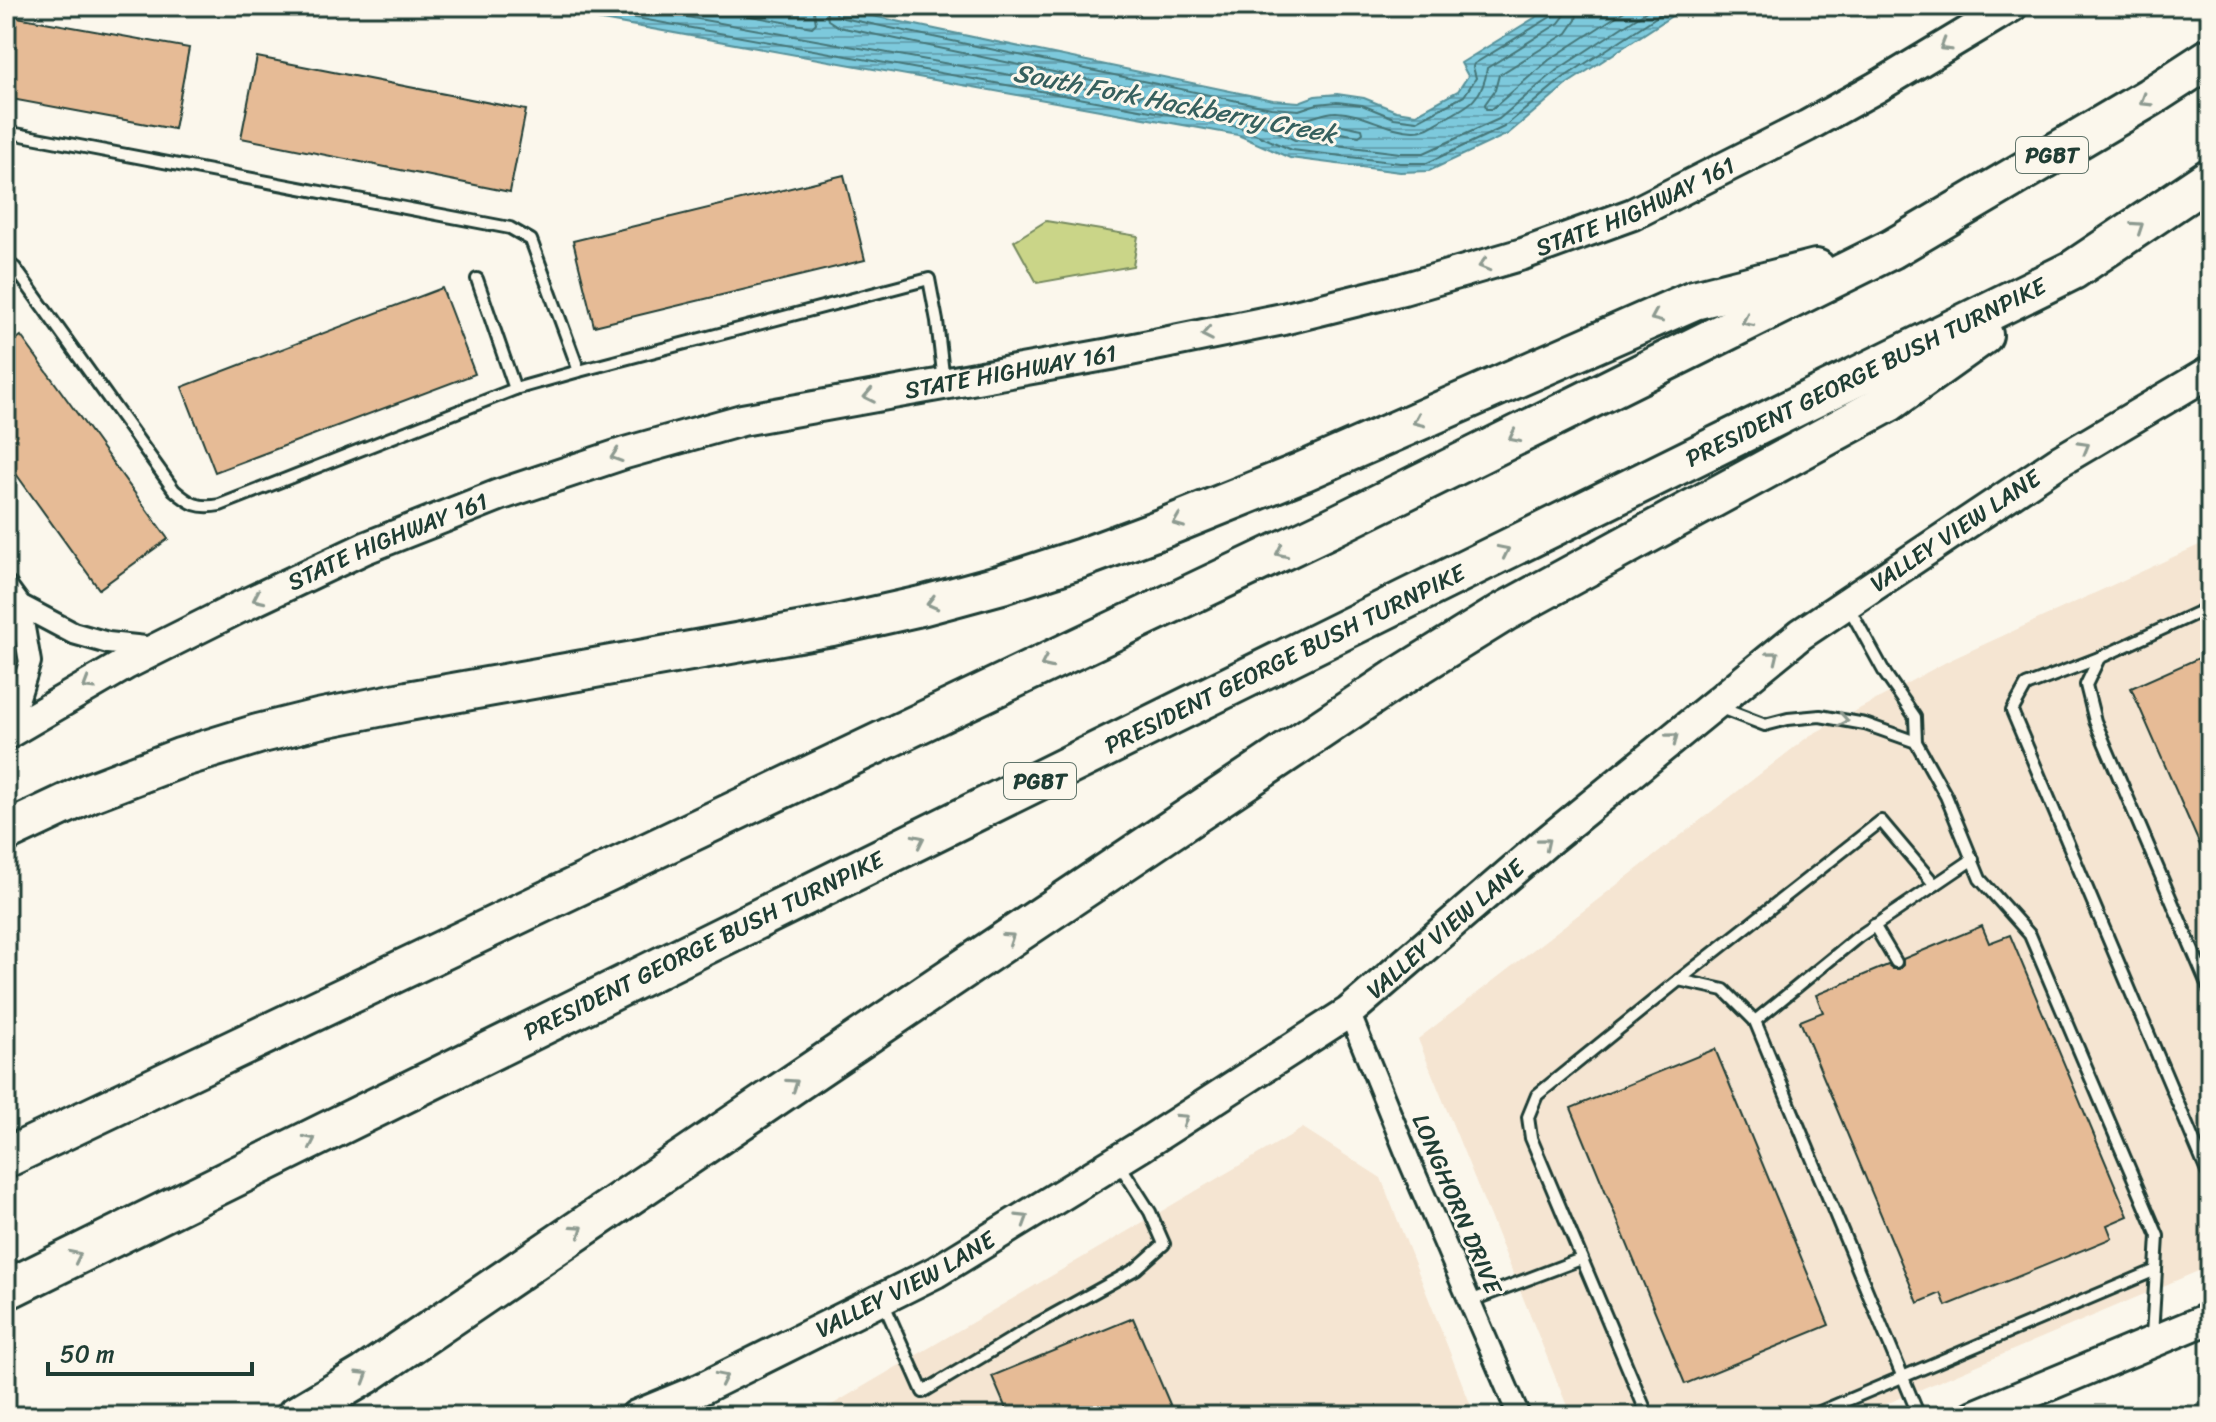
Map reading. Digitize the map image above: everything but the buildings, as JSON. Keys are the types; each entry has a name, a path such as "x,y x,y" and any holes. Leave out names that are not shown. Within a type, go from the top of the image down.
{"highway":[{"name":"PGBT","path":"6,1158 1332,527 1892,249 2150,97 2210,58"},
{"name":"PRESIDENT GEORGE BUSH TURNPIKE","path":"6,1290 2073,270 2210,178"},
{"path":"6,832 91,792 180,758 318,719 832,626 1002,584 1163,528 1302,472 1694,300 1892,249"},
{"path":"296,1416 365,1375 1396,679 1504,612 1889,402 2073,270"}],"main road":[{"name":"STATE HIGHWAY 161","path":"6,734 126,664 365,548 499,495 625,453 742,420 1110,354 1283,319 1403,289 1523,254 1633,214 1877,87 2012,6"},
{"name":"VALLEY VIEW LANE","path":"636,1416 699,1390 936,1272 1117,1161 1349,1012 1545,843 1801,634 2058,462 2210,372"},
{"path":"1974,1416 2210,1318"}],"street":[{"path":"6,586 20,605 73,633 108,643 157,648"},
{"path":"6,721 16,707 30,662 20,605"},
{"name":"LONGHORN DRIVE","path":"1349,1012 1519,1416"}],"lane":[{"path":"6,132 510,228 531,240 579,371"},
{"path":"6,261 15,268 174,490 188,502 205,507 220,505 515,389 929,279 944,383"},
{"path":"477,279 515,389"},
{"path":"1847,603 1886,675 1915,717 1916,742 1946,796 1980,879 2030,935 2158,1236 2152,1342"},
{"path":"2210,607 2099,658 2026,686 2012,711 2210,1176"},
{"path":"2099,658 2086,685 2095,721 2210,991"},
{"path":"1713,705 1765,725 1820,716 1865,724 1916,742"},
{"path":"1648,1416 1531,1138 1528,1117 1537,1095 1881,821 1935,885"},
{"path":"1755,1021 1874,925 1973,859"},
{"path":"1874,925 1896,962"},
{"path":"1679,980 1724,990 1755,1021 1919,1416"},
{"path":"882,1299 923,1392 1136,1269 1164,1244 1150,1212 1117,1161"},
{"path":"1470,1301 1581,1259"},
{"path":"1810,1416 2156,1270"}],"shaded area":[{"path":"2210,540 2210,1266 1858,1416 1571,1416 1418,1039 1809,736 1948,661"},
{"path":"1303,1128 1381,1178 1475,1416 813,1416"}],"green space":[{"path":"1046,221 1138,236 1133,266 1037,283 1014,241"}],"water":[{"name":"South Fork Hackberry Creek","path":"525,6 825,6 1273,100 1299,102 1315,96 1337,94 1364,98 1396,111 1416,114 1458,91 1468,76 1461,63 1554,6 1687,6 1567,84 1508,134 1429,171 1400,172 1290,158 1238,135"}]}
